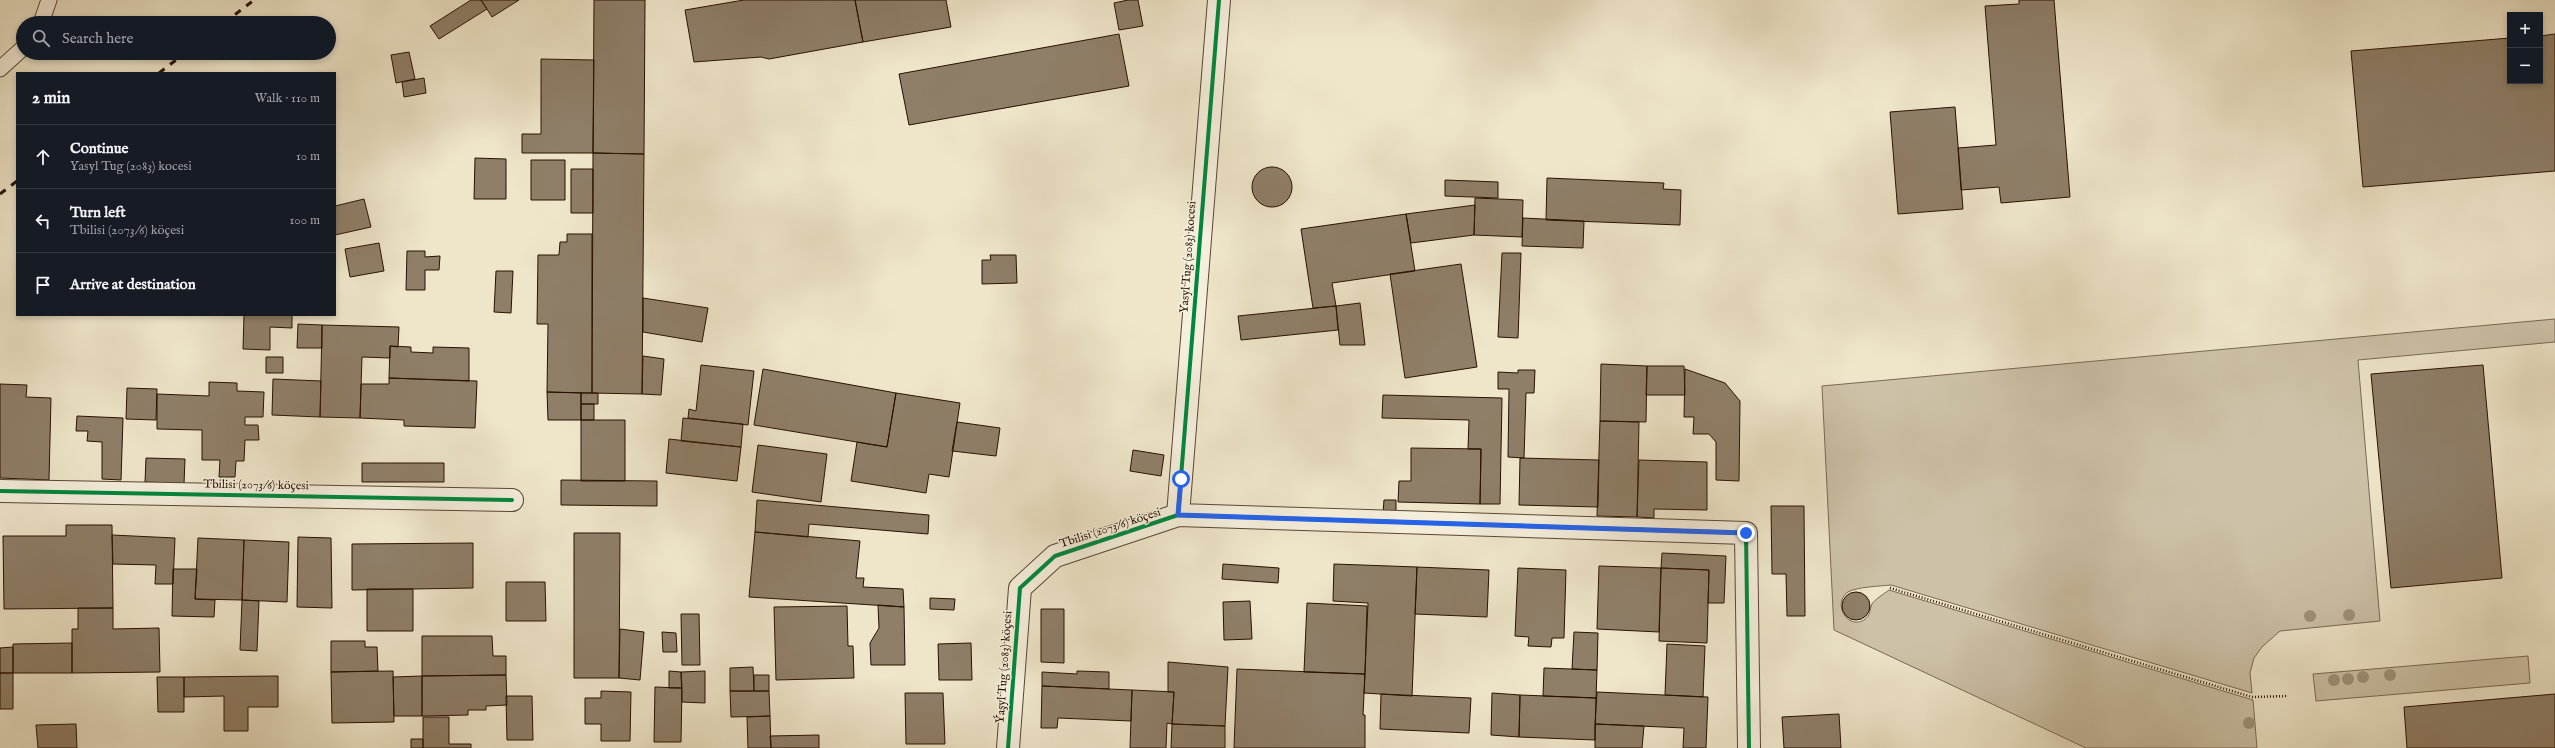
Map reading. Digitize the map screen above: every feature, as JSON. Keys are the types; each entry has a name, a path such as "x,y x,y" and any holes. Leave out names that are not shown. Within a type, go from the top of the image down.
{"street":[{"name":"Yasyl Tug (2083) kocesi","path":"1178,515 1218,0"},
{"name":"Tbilisi (2073/6) köçesi","path":"0,491 512,500"},
{"name":"Tbilisi (2073/6) köçesi","path":"1020,588 1055,556 1178,515 1746,533 1749,748"},
{"name":"Ýaşyl Tug (2083) köçesi","path":"1008,748 1020,588"}],"lane":[{"path":"43,16 49,0"},
{"path":"0,69 16,54"}],"path":[{"path":"1890,588 2252,697 2288,696"}],"shaded area":[{"path":"2555,319 2555,342 2358,360 2380,621 2280,631 2262,647 2254,658 2250,673 2252,693 1891,585 1852,590 1843,597 1841,602 1844,614 1847,618 1858,622 1864,620 1869,615 1873,602 1889,590 2253,700 2257,748 2086,748 1834,630 1822,386"},
{"path":"2528,656 2530,683 2316,701 2313,674"}],"building":[{"path":"471,0 481,0 487,9 439,39 430,26"},
{"path":"481,0 519,0 492,17"},
{"path":"594,0 645,0 644,154 593,153"},
{"path":"744,0 855,0 863,42 769,59 761,57 694,62 685,10"},
{"path":"855,0 946,0 951,27 863,42"},
{"path":"1128,0 1138,0 1143,26 1119,30 1114,3"},
{"path":"2019,0 2054,0 2070,197 2001,203 1999,187 1961,190 1958,148 1996,145 1985,6 2019,4"},
{"path":"1119,34 1129,86 909,125 899,74"},
{"path":"2555,34 2555,171 2363,187 2351,51 2507,38 2507,84 2543,84 2543,36"},
{"path":"409,52 415,79 396,83 391,55"},
{"path":"541,59 594,60 593,153 522,153 522,134 541,134"},
{"path":"424,78 426,93 404,97 402,82"},
{"path":"1955,107 1963,209 1898,214 1890,112"},
{"path":"593,153 644,154 642,394 592,393"},
{"path":"475,158 506,159 506,199 474,199"},
{"path":"531,160 565,160 565,200 531,200"},
{"path":"1272,167 1286,173 1292,187 1286,201 1272,207 1258,201 1252,187 1258,173"},
{"path":"571,169 593,169 593,213 571,213"},
{"path":"1547,178 1664,183 1663,189 1681,190 1680,225 1546,220"},
{"path":"1445,180 1498,182 1498,198 1445,196"},
{"path":"1475,198 1523,200 1522,237 1474,235"},
{"path":"364,199 371,227 336,235 336,206"},
{"path":"1475,205 1474,235 1411,243 1406,214"},
{"path":"1406,214 1415,271 1332,283 1336,306 1313,308 1301,229"},
{"path":"1523,218 1584,221 1583,248 1522,246"},
{"path":"567,234 592,234 592,393 547,392 548,324 537,324 538,255 559,255 560,242 567,242"},
{"path":"379,243 384,271 350,277 345,249"},
{"path":"407,251 425,251 425,257 440,256 439,270 425,270 425,290 406,290"},
{"path":"1502,253 1521,253 1518,338 1498,337"},
{"path":"990,255 1016,255 1017,283 982,284 982,260 991,260"},
{"path":"1461,264 1477,367 1405,378 1390,274"},
{"path":"496,271 513,271 511,313 494,312"},
{"path":"643,298 708,308 702,342 643,332"},
{"path":"1360,303 1365,345 1340,345 1336,306"},
{"path":"1336,306 1338,330 1241,340 1238,316"},
{"path":"244,316 292,316 292,328 270,327 270,350 243,349"},
{"path":"298,324 322,325 322,348 297,348"},
{"path":"322,325 399,327 398,347 390,346 390,358 362,357 360,418 320,417"},
{"path":"390,346 411,347 411,352 433,353 433,347 469,348 469,381 389,378"},
{"path":"643,356 664,359 661,395 642,394"},
{"path":"266,357 283,357 283,373 266,373"},
{"path":"1601,364 1647,366 1646,422 1600,421"},
{"path":"701,365 754,371 748,425 688,418 689,409 696,411"},
{"path":"2483,365 2502,578 2391,588 2371,374"},
{"path":"1647,366 1684,366 1685,395 1646,395"},
{"path":"763,369 896,393 887,447 754,425"},
{"path":"1685,369 1725,383 1740,401 1739,481 1716,480 1716,442 1709,434 1693,434 1694,417 1684,417"},
{"path":"1518,370 1535,370 1534,393 1526,393 1524,458 1508,457 1509,389 1498,389 1498,372 1518,373"},
{"path":"389,378 477,381 475,428 404,426 404,420 360,418 361,384 389,384"},
{"path":"273,379 321,381 320,417 272,415"},
{"path":"209,382 237,383 237,391 264,392 263,417 245,417 245,425 258,425 259,440 245,440 244,461 236,461 235,477 219,477 220,460 202,460 202,430 157,429 157,394 209,396"},
{"path":"0,384 27,385 26,397 51,398 49,480 0,478"},
{"path":"127,388 157,389 156,420 126,419"},
{"path":"547,392 581,393 581,420 548,420"},
{"path":"581,393 598,393 598,404 581,404"},
{"path":"896,393 960,403 949,477 929,474 926,493 851,481 857,442 887,447"},
{"path":"1383,395 1502,398 1500,504 1480,504 1481,449 1468,449 1469,420 1382,418"},
{"path":"581,404 594,404 594,420 581,420"},
{"path":"77,416 123,418 121,480 102,479 102,442 87,441 88,431 76,431"},
{"path":"683,418 743,424 741,447 681,441"},
{"path":"581,420 625,420 625,481 581,481"},
{"path":"1600,421 1639,422 1637,517 1597,516"},
{"path":"957,422 1000,428 996,456 952,451"},
{"path":"669,439 741,447 737,481 666,473"},
{"path":"758,445 827,454 821,502 752,492"},
{"path":"1411,448 1481,449 1480,504 1398,502 1399,481 1411,481"},
{"path":"1133,450 1164,455 1161,476 1130,471"},
{"path":"146,458 185,459 184,484 145,482"},
{"path":"1520,458 1599,460 1598,507 1519,505"},
{"path":"1639,460 1707,462 1707,510 1654,509 1654,518 1637,517"},
{"path":"362,463 444,463 444,482 362,482"},
{"path":"561,480 657,481 657,506 561,505"},
{"path":"757,500 929,515 928,534 809,524 808,537 755,532"},
{"path":"1384,500 1396,500 1396,513 1383,513"},
{"path":"1771,506 1804,506 1805,616 1787,616 1786,574 1772,574"},
{"path":"66,525 112,525 113,608 4,609 3,536 66,536"},
{"path":"755,532 860,541 856,578 864,578 863,587 903,589 904,607 749,597"},
{"path":"574,533 620,533 619,678 574,678"},
{"path":"112,535 175,538 173,584 155,584 156,565 113,564"},
{"path":"298,537 331,538 332,608 297,607"},
{"path":"198,538 244,540 242,600 195,599"},
{"path":"244,540 289,542 287,602 242,600"},
{"path":"473,543 473,588 352,590 352,544"},
{"path":"1662,553 1726,556 1724,603 1708,603 1709,570 1661,568"},
{"path":"1223,564 1279,568 1278,583 1222,579"},
{"path":"1334,564 1417,567 1412,696 1364,693 1368,603 1333,601"},
{"path":"1599,566 1661,568 1659,632 1597,629"},
{"path":"1417,567 1489,570 1487,617 1415,614"},
{"path":"1518,568 1566,570 1564,638 1552,638 1551,647 1528,646 1529,637 1515,636"},
{"path":"1661,568 1709,570 1707,643 1659,641"},
{"path":"173,569 197,569 195,599 215,600 214,617 172,616"},
{"path":"506,582 545,582 546,621 506,621"},
{"path":"367,589 413,589 413,631 367,631"},
{"path":"1856,592 1866,596 1870,606 1866,616 1856,620 1846,616 1842,606 1846,596"},
{"path":"930,598 955,599 954,610 930,609"},
{"path":"242,600 259,601 257,651 240,650"},
{"path":"1250,601 1252,639 1224,640 1223,602"},
{"path":"1307,603 1367,606 1365,674 1304,672"},
{"path":"878,605 904,607 905,665 871,665 870,643 879,628"},
{"path":"847,606 848,646 853,646 854,678 776,680 774,607"},
{"path":"78,608 113,608 113,629 159,628 160,672 72,673 72,629 78,629"},
{"path":"1041,609 1064,609 1064,663 1041,662"},
{"path":"681,614 699,614 700,665 682,665"},
{"path":"620,629 644,632 640,680 619,678"},
{"path":"662,632 676,633 677,652 663,652"},
{"path":"1574,632 1598,633 1597,670 1572,669"},
{"path":"422,636 492,636 493,656 506,656 506,675 422,676"},
{"path":"331,641 365,641 365,647 377,647 378,671 331,672"},
{"path":"72,643 72,673 13,673 13,644"},
{"path":"971,643 972,680 939,680 938,644"},
{"path":"1667,644 1705,646 1703,697 1665,695"},
{"path":"13,647 13,673 0,673 0,648"},
{"path":"1168,662 1228,667 1225,726 1172,724 1174,692 1168,692"},
{"path":"753,667 754,691 730,691 730,668"},
{"path":"1544,668 1597,670 1596,698 1543,696"},
{"path":"1237,669 1365,674 1363,715 1365,715 1365,748 1234,748"},
{"path":"393,671 394,722 332,723 331,672"},
{"path":"669,671 681,672 682,688 669,688"},
{"path":"705,671 705,703 682,702 681,672"},
{"path":"1077,671 1109,672 1109,689 1042,686 1042,672 1077,674"},
{"path":"0,673 13,673 13,709 0,709"},
{"path":"506,675 507,705 486,706 486,710 468,710 468,715 422,716 422,676"},
{"path":"754,675 769,675 769,691 754,691"},
{"path":"278,676 278,707 248,707 248,731 224,731 224,696 184,697 184,677"},
{"path":"422,676 422,716 394,716 393,677"},
{"path":"157,677 184,677 184,712 158,712"},
{"path":"1042,686 1132,690 1131,721 1058,718 1057,728 1041,728"},
{"path":"655,687 682,688 681,742 654,742"},
{"path":"1132,690 1174,692 1172,724 1167,723 1166,748 1130,748"},
{"path":"601,691 631,692 630,741 601,741 601,724 585,724 585,698 601,698"},
{"path":"730,691 769,691 770,716 731,717"},
{"path":"1597,692 1708,697 1706,748 1683,748 1684,728 1595,724"},
{"path":"905,693 943,693 945,744 906,744"},
{"path":"1492,693 1520,695 1519,737 1491,735"},
{"path":"1381,694 1471,698 1469,733 1380,729"},
{"path":"2555,694 2555,748 2407,748 2404,707"},
{"path":"1520,695 1596,698 1595,740 1519,737"},
{"path":"506,696 532,696 533,740 507,740"},
{"path":"1839,714 1841,748 1784,748 1782,717"},
{"path":"770,716 771,748 748,748 747,717"},
{"path":"423,717 449,717 449,744 471,744 471,748 423,748"},
{"path":"76,724 77,748 38,748 36,725"},
{"path":"1172,724 1225,726 1225,748 1171,748"},
{"path":"1595,724 1644,726 1642,748 1595,748"},
{"path":"819,735 819,748 771,748 770,736"},
{"path":"411,739 423,739 423,748 411,748"}],"railway":[{"path":"233,16 254,0"},
{"path":"160,72 176,60"},
{"path":"0,194 16,182"}],"cycle path":[{"path":"1178,515 1219,0"},
{"path":"0,491 512,500"},
{"path":"1008,748 1020,588 1055,556 1178,515 1746,533 1749,748"}],"route":[{"path":"1181,479 1178,515 1746,533"}]}
